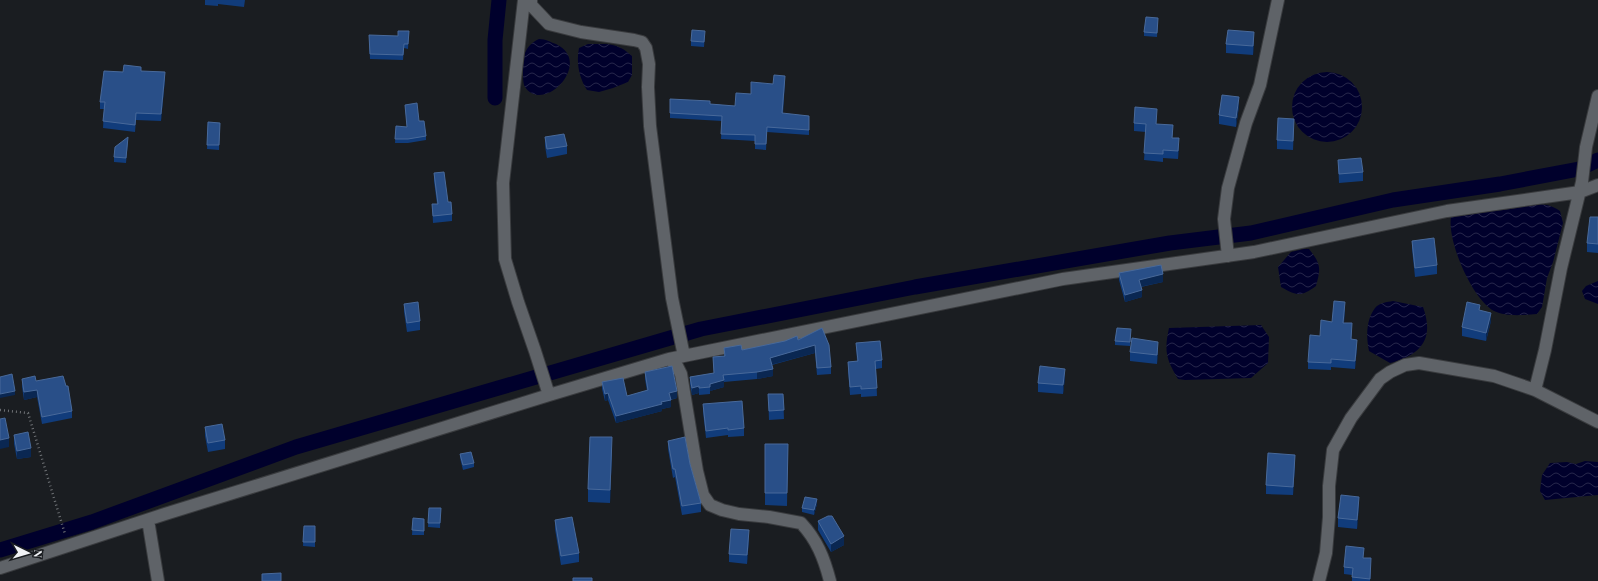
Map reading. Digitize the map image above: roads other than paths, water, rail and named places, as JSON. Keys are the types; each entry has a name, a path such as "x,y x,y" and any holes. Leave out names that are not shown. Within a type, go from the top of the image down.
{"street":[{"path":"524,0 503,183 505,259 548,395"},
{"path":"531,0 531,5 549,24 580,32 634,40 642,42 646,48 650,64 648,87 650,126 672,298 684,356"},
{"path":"1228,256 1224,218 1228,188 1246,123 1260,85 1278,0"},
{"path":"1535,390 1545,350 1561,268 1581,187 1586,147 1598,96"},
{"path":"0,568 148,520 548,395 669,359 1063,279 1254,252 1447,211 1598,185"},
{"path":"669,359 676,364 681,374 697,471 703,495 710,504 722,510 801,523 816,542 824,558 830,581"},
{"path":"1319,581 1326,553 1329,517 1329,486 1333,450 1351,418 1380,379 1405,365 1419,363 1494,376 1535,390 1598,422"},
{"path":"148,520 158,581"}],"water":[{"path":"539,39 556,44 566,52 570,62 568,73 562,83 543,95 533,94 525,87 523,80 523,62 525,52 530,45"},
{"path":"588,44 607,44 617,46 627,51 632,56 632,75 628,82 599,92 587,90 580,75 578,59 579,48"},
{"path":"1320,72 1334,72 1347,78 1356,87 1362,100 1360,120 1352,132 1334,142 1320,142 1307,136 1298,127 1292,114 1292,100 1298,87 1307,78"},
{"path":"1534,204 1554,207 1560,211 1563,223 1553,262 1547,278 1542,307 1537,314 1515,315 1499,313 1494,311 1477,295 1463,268 1453,240 1451,217 1462,212 1507,210"},
{"path":"1309,249 1316,259 1319,266 1319,275 1316,286 1303,294 1295,294 1281,287 1278,267 1291,252"},
{"path":"1598,281 1598,304 1585,299 1582,291 1586,286"},
{"path":"1393,301 1423,307 1427,329 1426,337 1417,350 1410,356 1390,363 1369,351 1367,334 1368,323 1375,308 1386,302"},
{"path":"1261,325 1269,337 1268,363 1251,378 1178,379 1167,355 1166,349 1169,328"},
{"path":"1585,461 1598,462 1598,495 1545,500 1540,491 1542,475 1550,463 1567,462 1576,464"}],"waterway":[{"path":"495,98 495,40 499,0"},
{"path":"0,550 92,522 296,447 701,329 915,287 1170,243 1251,233 1393,200 1500,184 1579,169 1598,160"}]}
